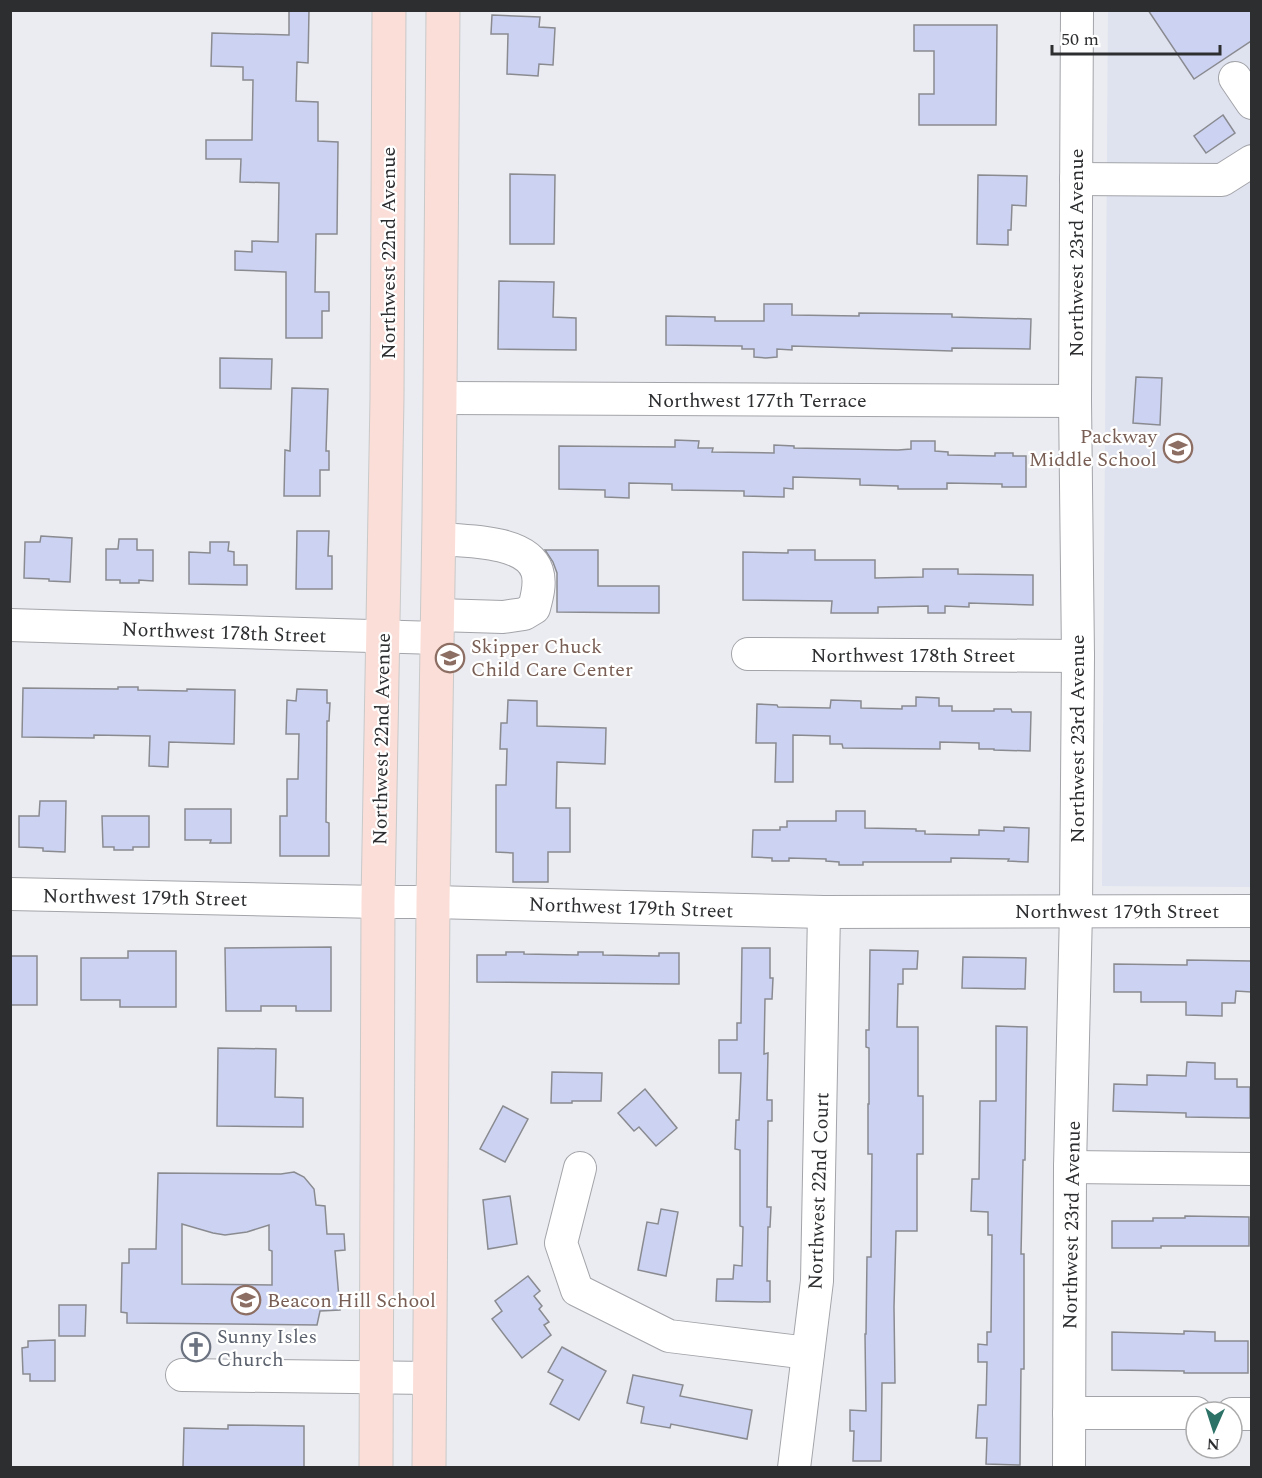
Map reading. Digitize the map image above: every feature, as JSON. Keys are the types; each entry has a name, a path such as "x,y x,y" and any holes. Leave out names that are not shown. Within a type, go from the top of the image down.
{"main road":[{"name":"Northwest 22nd Avenue","path":"376,1467 378,902 387,386 389,10"},
{"path":"429,1467 442,10"}],"street":[{"name":"Northwest 23rd Avenue","path":"1069,1467 1070,1167 1076,911 1078,657 1075,401 1077,10"},
{"path":"1076,179 1222,180 1251,160"},
{"name":"Northwest 177th Terrace","path":"440,398 1075,401"},
{"name":"Northwest 178th Street","path":"10,625 382,638 524,614 534,608 538,593 537,571 528,557 498,544 439,539"},
{"name":"Northwest 178th Street","path":"748,654 1078,657"},
{"name":"Northwest 179th Street","path":"10,894 824,912 1251,911"},
{"name":"Northwest 22nd Court","path":"794,1467 817,1281 824,912"},
{"path":"1070,1167 1251,1169"},
{"path":"579,1168 561,1244 577,1290 669,1336 808,1353"},
{"path":"182,1375 430,1378"},
{"path":"1069,1413 1184,1413"}],"shaded area":[{"name":"Packway Middle School","path":"1108,11 1251,11 1251,887 1102,886"}],"building":[{"path":"289,10 309,10 308,63 297,62 296,101 318,102 318,141 338,142 337,234 316,234 315,292 329,292 329,311 322,311 322,338 286,338 286,272 235,270 235,251 252,252 252,241 278,242 279,183 240,182 241,159 206,159 206,140 252,140 253,80 243,80 243,67 211,66 212,33 289,35"},
{"path":"1148,10 1251,10 1251,41 1194,79"},
{"path":"492,15 540,17 539,27 555,28 553,65 539,64 538,76 507,74 508,34 491,34"},
{"path":"914,25 997,25 996,125 919,125 919,94 934,94 934,51 914,51"},
{"path":"1223,115 1235,133 1206,153 1194,136"},
{"path":"510,174 555,175 554,244 510,244"},
{"path":"978,175 1027,176 1026,206 1012,205 1008,245 977,244"},
{"path":"499,281 554,282 553,317 576,318 576,350 498,349"},
{"path":"764,304 792,304 792,315 952,314 952,317 1031,319 1030,349 952,348 952,351 792,346 792,350 777,349 777,357 766,358 754,357 754,349 742,349 742,346 666,345 666,316 715,317 715,321 764,321"},
{"path":"220,358 272,359 271,389 220,388"},
{"path":"1136,377 1162,378 1160,425 1133,423"},
{"path":"292,388 328,389 326,451 329,451 329,470 320,470 320,496 284,496 285,450 290,451"},
{"path":"675,440 699,441 698,448 713,448 712,452 774,453 774,445 794,446 794,448 898,450 911,449 911,441 935,441 935,451 948,452 948,455 995,456 995,453 1013,453 1013,456 1026,456 1026,487 947,483 947,489 898,489 898,486 860,485 860,479 793,477 793,489 784,488 784,497 744,496 744,491 672,490 672,484 629,483 629,498 605,497 605,490 559,489 559,446 675,447"},
{"path":"297,531 329,531 328,556 332,556 332,589 296,589"},
{"path":"41,536 72,538 70,582 24,578 25,542 40,542"},
{"path":"119,539 137,539 137,550 153,550 153,581 139,580 139,583 120,583 120,580 106,580 106,549 118,549"},
{"path":"210,542 229,542 228,551 234,552 234,565 247,565 247,585 189,584 189,552 210,553"},
{"path":"545,550 598,550 598,586 659,586 659,613 557,612 557,573"},
{"path":"788,550 815,550 815,560 875,560 875,578 923,577 923,569 958,569 958,574 1033,575 1033,605 969,603 969,607 945,606 945,613 928,613 928,606 878,607 878,613 831,613 832,601 743,600 743,552 788,553"},
{"path":"118,687 138,687 138,690 235,690 234,744 169,742 168,767 149,766 150,736 22,737 23,688 118,689"},
{"path":"297,689 327,690 327,703 330,703 329,721 327,721 326,822 329,823 329,856 280,856 280,816 287,816 287,779 298,779 299,734 286,734 287,700 296,701"},
{"path":"916,697 939,698 939,706 952,706 952,711 1011,709 1012,712 1031,712 1030,751 979,749 979,743 940,742 940,749 843,748 842,744 830,744 830,736 793,735 793,782 775,782 776,743 756,743 757,704 777,705 778,707 830,708 831,700 861,701 861,708 902,709 902,706 916,706"},
{"path":"508,700 537,701 537,726 606,728 605,764 557,762 556,808 570,808 570,852 548,852 548,882 513,882 513,853 496,852 496,785 506,785 507,749 500,749 501,723 507,723"},
{"path":"40,801 66,801 65,852 19,847 19,816 39,816"},
{"path":"185,809 231,809 231,843 185,840"},
{"path":"836,811 865,811 865,828 916,829 916,831 925,831 925,834 979,835 979,830 1004,831 1004,827 1029,828 1028,862 1008,861 1009,859 951,858 951,862 863,862 863,865 839,865 839,862 826,861 826,859 789,858 789,861 772,861 772,858 752,857 753,830 780,830 780,827 787,827 787,821 836,821"},
{"path":"102,816 149,816 149,847 114,850 114,847 103,847"},
{"path":"331,947 331,1011 296,1011 296,1006 261,1006 261,1011 226,1011 225,948"},
{"path":"742,948 770,948 770,978 773,978 772,999 765,999 764,1054 768,1053 767,1100 772,1100 772,1121 768,1121 767,1207 771,1207 770,1227 768,1227 767,1281 770,1281 770,1302 716,1301 717,1279 733,1279 734,1265 742,1266 740,1150 735,1149 741,1073 719,1073 719,1040 737,1040 737,1023 741,1023"},
{"path":"870,950 918,951 917,969 903,969 903,984 898,984 897,1027 918,1027 918,1096 923,1096 923,1154 917,1154 917,1231 896,1231 895,1383 882,1383 881,1461 853,1461 854,1431 850,1431 850,1410 866,1411 865,1334 867,1257 871,1257 872,1154 868,1154 869,1048 866,1047 866,1030 869,1030"},
{"path":"128,951 176,951 176,1007 120,1007 120,1000 81,1000 81,958 128,958"},
{"path":"506,952 578,955 578,952 603,952 603,955 659,956 659,953 679,953 679,984 477,982 477,955 506,955"},
{"path":"10,956 37,956 37,1005 10,1005"},
{"path":"963,957 1026,958 1025,989 962,988"},
{"path":"1187,960 1251,961 1251,992 1236,991 1235,1003 1222,1003 1222,1016 1186,1015 1186,1002 1141,1002 1141,992 1114,992 1114,964 1187,965"},
{"path":"996,1026 1027,1027 1021,1254 1024,1254 1024,1369 1021,1369 1020,1465 986,1464 987,1438 976,1438 978,1405 986,1405 987,1362 978,1362 978,1344 987,1345 987,1332 991,1332 992,1235 988,1235 988,1212 971,1211 972,1179 979,1179 980,1101 996,1101"},
{"path":"218,1048 276,1049 275,1097 303,1098 303,1127 217,1126"},
{"path":"1187,1062 1215,1063 1215,1079 1237,1079 1237,1087 1250,1087 1250,1118 1186,1117 1186,1113 1113,1111 1114,1084 1147,1085 1147,1075 1186,1076"},
{"path":"552,1072 602,1073 601,1101 551,1103"},
{"path":"645,1089 677,1128 656,1146 639,1127 634,1131 618,1113"},
{"path":"503,1106 528,1119 505,1162 480,1149"},
{"path":"294,1172 304,1177 314,1189 316,1205 325,1206 327,1234 344,1234 345,1250 335,1251 340,1310 320,1311 317,1325 127,1323 127,1313 121,1312 122,1263 129,1263 129,1249 156,1249 158,1173 281,1174","holes":["182,1224 225,1235 247,1232 269,1225 272,1285 182,1284"]},
{"path":"510,1196 517,1244 488,1249 483,1200"},
{"path":"661,1209 678,1212 666,1276 638,1270 647,1222 658,1224"},
{"path":"1185,1216 1249,1217 1249,1246 1112,1248 1112,1221 1153,1221 1153,1218 1185,1218"},
{"path":"528,1276 540,1291 534,1296 542,1306 539,1309 549,1322 544,1325 551,1335 522,1358 492,1319 502,1311 495,1301"},
{"path":"59,1305 86,1305 85,1336 59,1336"},
{"path":"1184,1331 1215,1332 1215,1341 1248,1341 1248,1373 1112,1370 1112,1332 1184,1334"},
{"path":"55,1340 55,1381 30,1381 30,1374 23,1374 22,1348 28,1347 28,1341"},
{"path":"562,1347 606,1371 579,1420 550,1404 563,1380 548,1372"},
{"path":"633,1375 683,1385 680,1396 752,1410 747,1439 671,1424 670,1428 641,1423 644,1407 627,1403"},
{"path":"228,1425 304,1426 304,1467 183,1467 184,1428 228,1429"}],"place":[{"name":"Packway Middle School","path":"1178,448"},
{"name":"Skipper Chuck Child Care Center","path":"450,658"},
{"name":"Beacon Hill School","path":"246,1300"},
{"name":"Sunny Isles Church","path":"196,1347"}]}
